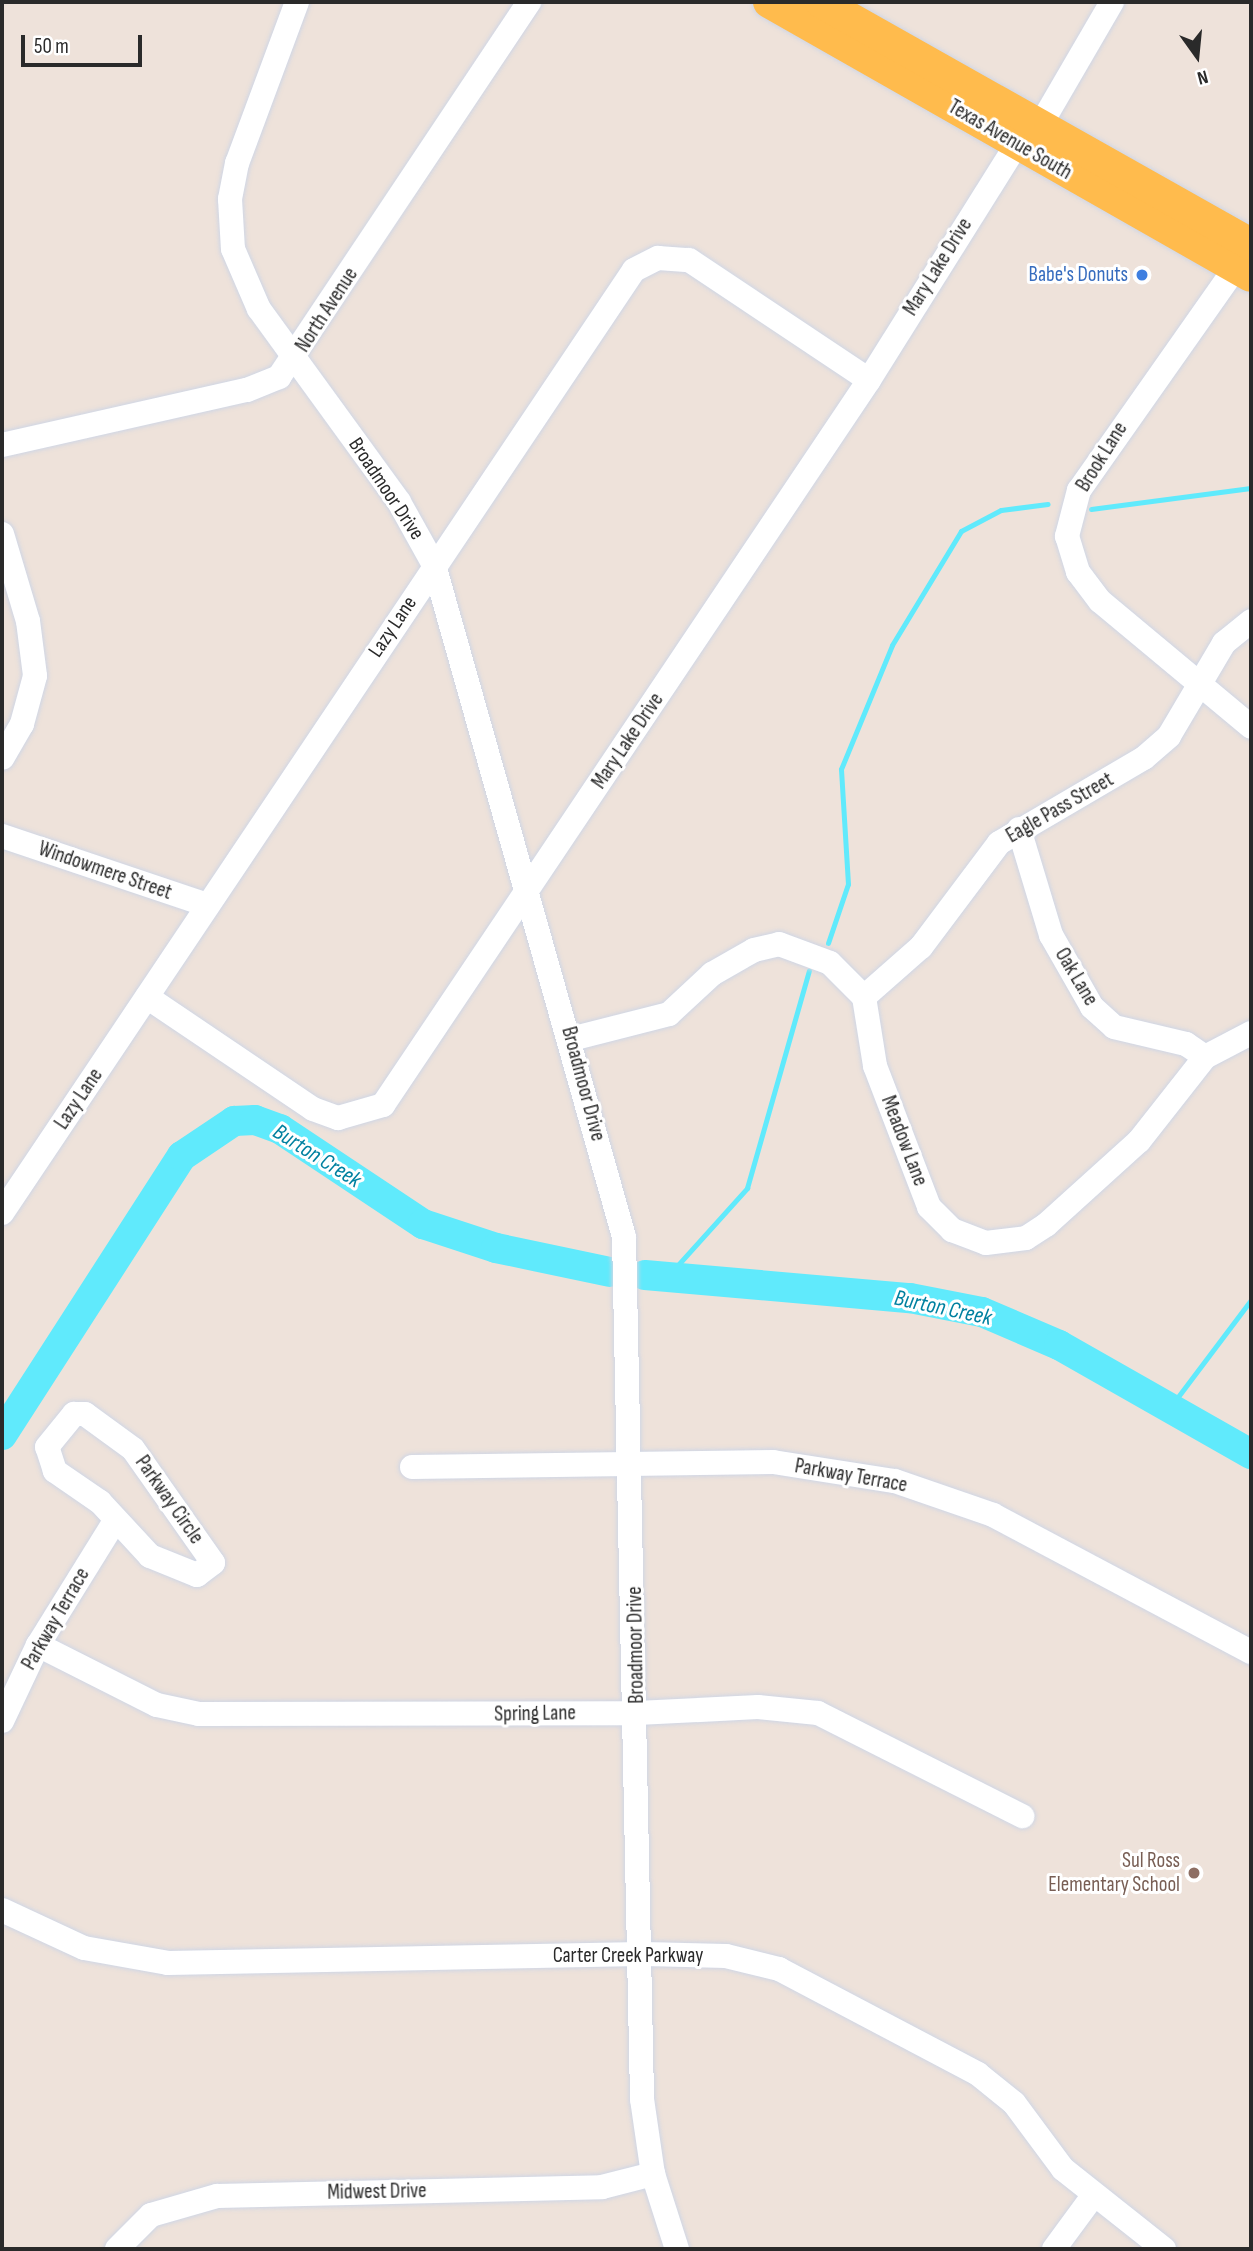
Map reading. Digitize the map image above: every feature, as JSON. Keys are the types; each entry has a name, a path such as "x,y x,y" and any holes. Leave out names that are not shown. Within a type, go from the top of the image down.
{"main road":[{"name":"Texas Avenue South","path":"769,2 855,50 1029,134"},
{"name":"Texas Avenue South","path":"832,4 1029,134 1246,262"}],"street":[{"name":"Broadmoor Drive","path":"297,2 237,163 229,217 242,277 293,361 399,502 434,565 571,1039 624,1237 637,1713 642,2099 653,2174 677,2249"},
{"name":"North Avenue","path":"2,445 247,390 279,377 293,361 528,2"},
{"name":"Mary Lake Drive","path":"147,997 313,1109 338,1118 361,1116 383,1105 402,1082 869,380 1112,2"},
{"name":"Lazy Lane","path":"2,1213 615,290 645,263 689,260 869,380"},
{"name":"Brook Lane","path":"1246,262 1079,490 1068,536 1078,572 1100,601 1251,727"},
{"path":"2,534 28,621 35,676 22,724 2,758"},
{"name":"Eagle Pass Street","path":"864,997 921,947 999,843 1144,758 1190,709 1197,681 1223,643 1251,621"},
{"name":"Oak Lane","path":"1019,829 1051,935 1092,1007 1114,1027 1186,1044 1205,1057"},
{"name":"Windowmere Street","path":"2,836 207,905"},
{"path":"571,1039 669,1014 736,957 779,944 830,963 864,997"},
{"name":"Meadow Lane","path":"864,997 875,1066 929,1207 952,1230 986,1242 1026,1238 1046,1225 1139,1141 1205,1057 1251,1033"},
{"name":"Parkway Circle","path":"74,1414 85,1414 133,1449 213,1563 197,1575 173,1568 150,1556 115,1521 48,1460 47,1447 74,1414"},
{"name":"Parkway Terrace","path":"412,1467 773,1462 906,1484 993,1515 1251,1652"},
{"name":"Parkway Terrace","path":"2,1721 38,1645 115,1521"},
{"name":"Spring Lane","path":"38,1645 157,1705 199,1714 637,1713 758,1707 818,1713 1022,1816"},
{"name":"Carter Creek Parkway","path":"2,1910 84,1948 168,1963 641,1954 726,1956 779,1969 917,2037 1014,2103 1063,2169 1093,2196 1164,2249"},
{"name":"Midwest Drive","path":"117,2249 151,2215 217,2196 601,2187 653,2174"},
{"path":"1054,2249 1093,2196"}],"waterway":[{"path":"1091,509 1251,488"},
{"path":"828,943 848,884 841,769 892,645 961,531 1001,510 1048,504"},
{"path":"667,1277 747,1188 809,971"},
{"name":"Burton Creek","path":"2,1435 182,1156 234,1121 255,1120 280,1129 423,1224 496,1248 610,1272"},
{"name":"Burton Creek","path":"645,1275 910,1298 982,1312 1059,1345 1251,1454"},
{"path":"1171,1406 1251,1300"}],"place":[{"name":"Babe's Donuts","path":"1142,275"},
{"name":"Sul Ross Elementary School","path":"1194,1873"}]}
